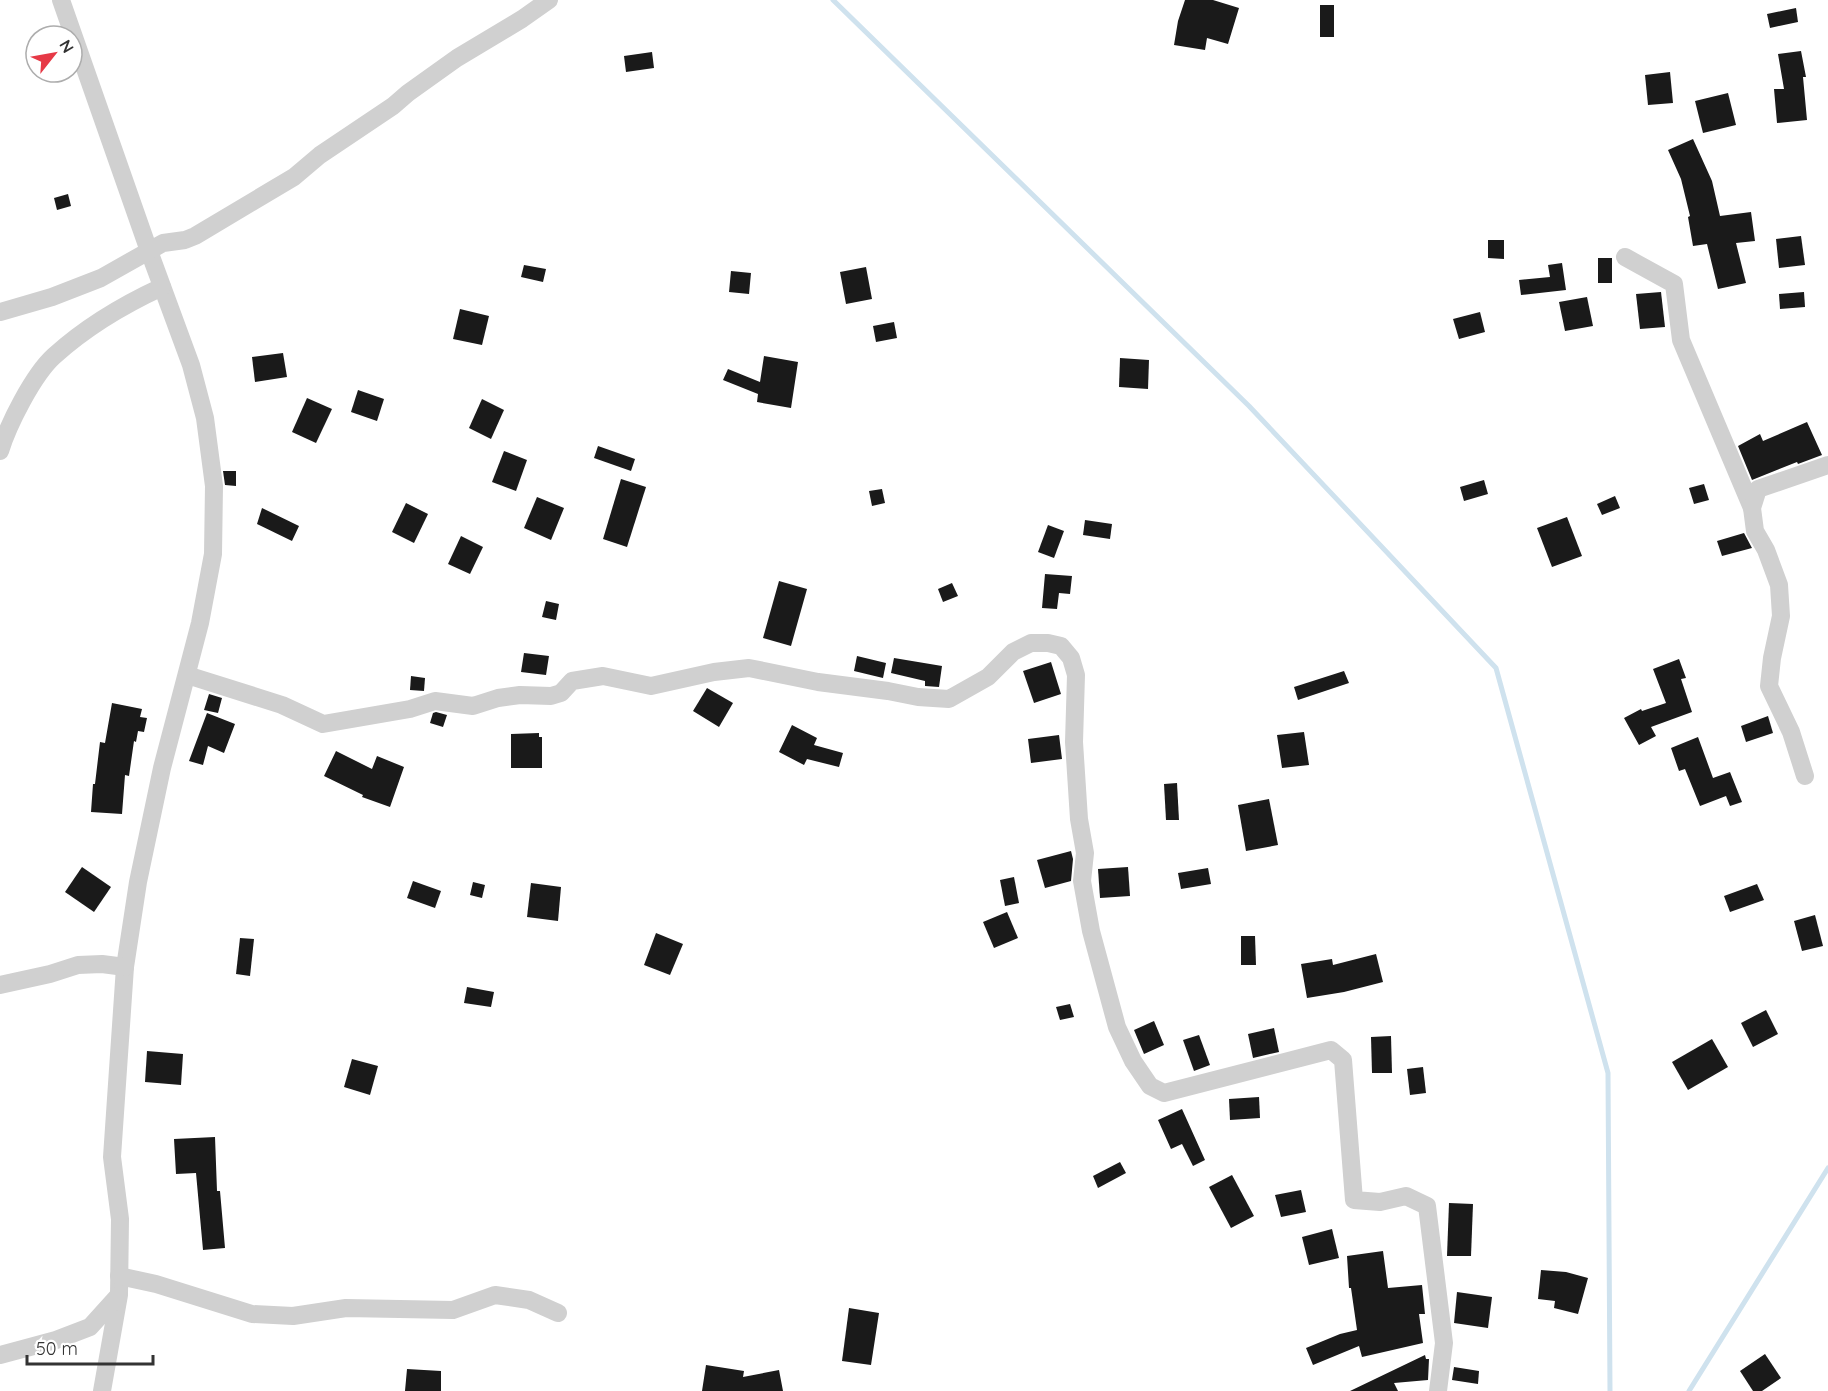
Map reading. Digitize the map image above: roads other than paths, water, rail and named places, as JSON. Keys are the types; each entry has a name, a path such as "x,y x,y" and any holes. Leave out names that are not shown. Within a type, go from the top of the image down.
{"street":[{"path":"61,0 191,365 206,418 214,486 213,554 200,623 162,768 138,882 125,967 112,1157 120,1219 119,1295 102,1391"},
{"path":"0,312 52,297 101,278 164,243 195,236 294,177 320,155 393,106 457,58 549,0"},
{"path":"1625,257 1674,284 1681,340 1752,508 1755,531 1766,550 1779,585 1781,616 1769,686 1791,732 1805,776"},
{"path":"0,452 6,433 27,393 52,357 121,306 162,287"},
{"path":"1752,508 1758,489 1828,465"},
{"path":"187,675 282,705 323,724 410,709 435,701 473,706 498,698 519,695 551,696 561,693 572,681 603,676 651,686 714,672 749,668 918,698 949,699 988,677 1013,652 1031,643 1061,646 1071,658 1076,675 1074,742 1079,819 1085,853 1082,881 1085,901 1103,980 1117,1027 1133,1061 1150,1086 1164,1093 1331,1050 1343,1060 1354,1200 1380,1202 1406,1196 1427,1206 1444,1343 1438,1391"},
{"path":"0,985 78,965 102,964 125,967"},
{"path":"119,1276 156,1284 252,1314 293,1316 346,1308 453,1310 495,1295 529,1300 558,1313"},
{"path":"0,1355 56,1340 90,1327 119,1295"}],"waterway":[{"path":"833,0 1249,406 1496,668 1608,1073 1610,1391"},
{"path":"1689,1391 1828,1168"}]}
